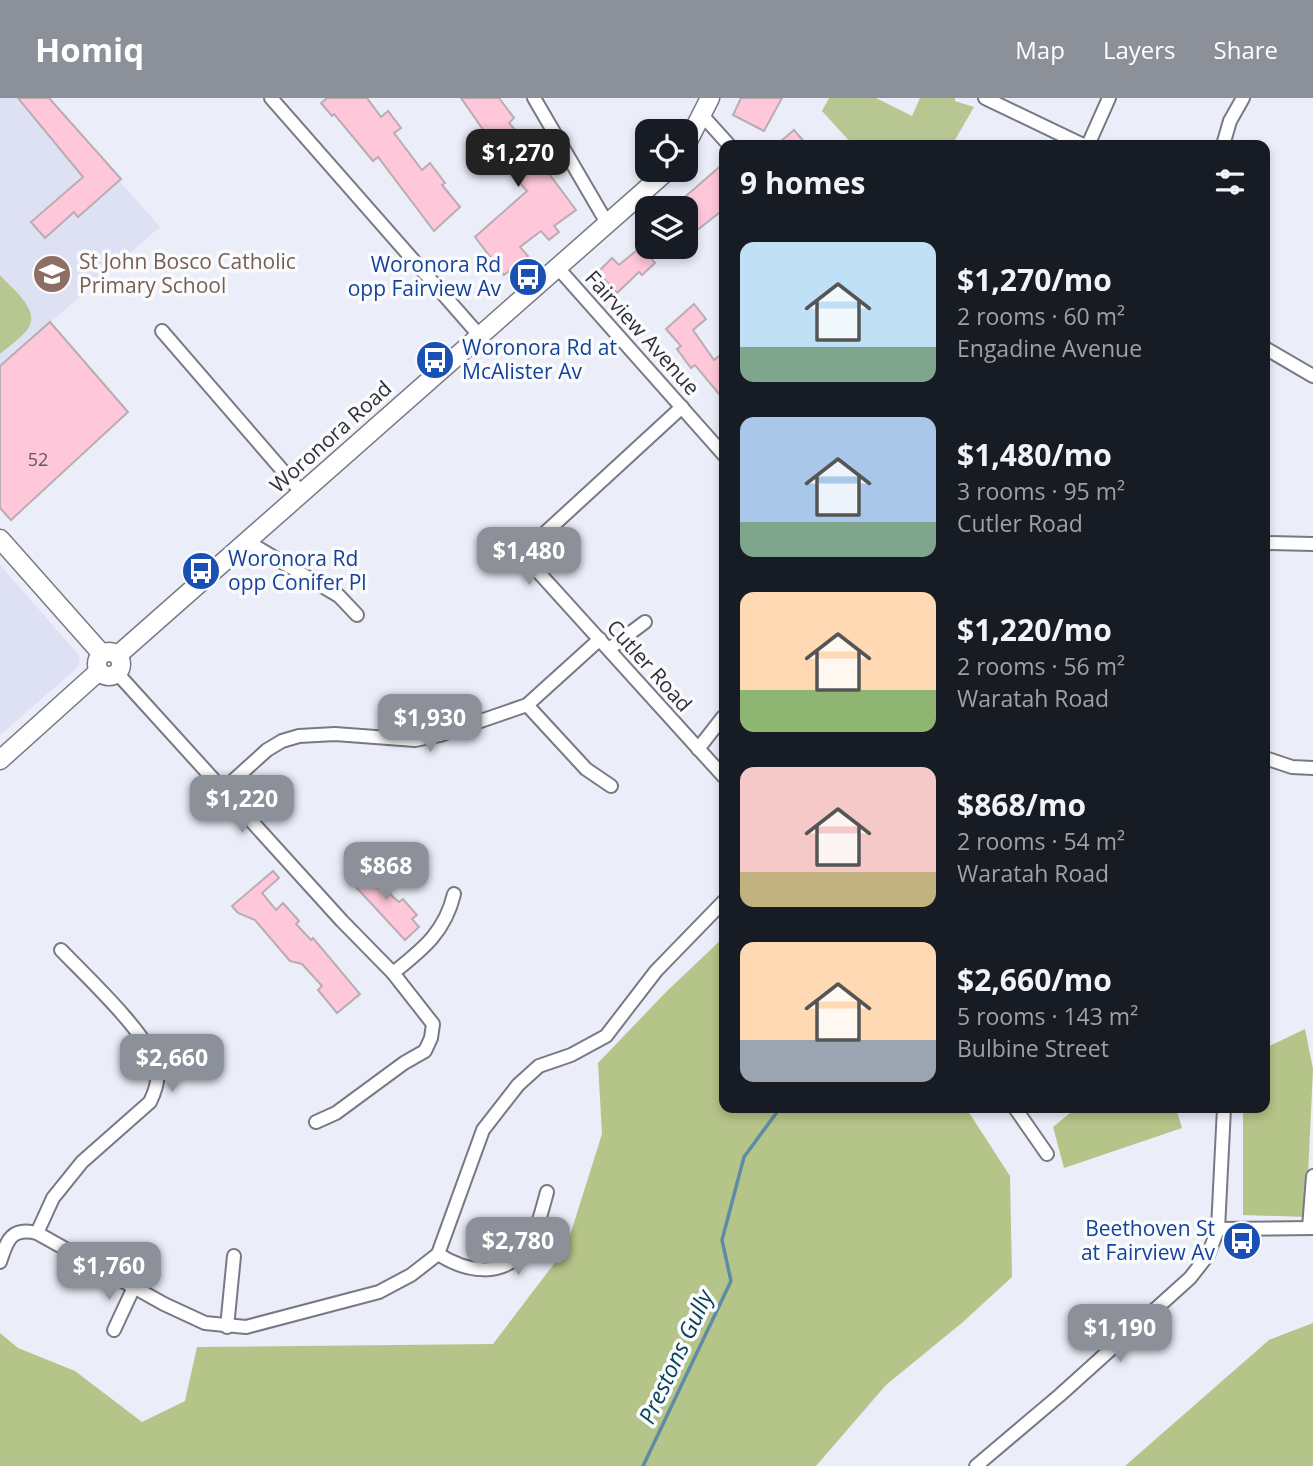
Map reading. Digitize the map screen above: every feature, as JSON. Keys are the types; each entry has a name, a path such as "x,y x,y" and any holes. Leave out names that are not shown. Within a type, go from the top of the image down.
{"street":[{"path":"271,98 479,335"},
{"path":"534,98 607,223"},
{"path":"698,122 710,98"},
{"path":"985,98 1074,140"},
{"path":"1088,140 1109,98"},
{"path":"1224,140 1230,121 1243,98"},
{"path":"702,115 724,140"},
{"name":"Woronora Road","path":"0,760 654,182"},
{"name":"Fairview Avenue","path":"558,268 719,450"},
{"path":"162,331 302,493"},
{"path":"1270,351 1313,376"},
{"name":"Cutler Road","path":"682,407 522,554 719,772"},
{"path":"0,539 342,921 393,973 433,1024 425,1051 393,1070 336,1113 316,1122"},
{"path":"248,542 339,596 357,615"},
{"path":"1270,543 1313,544"},
{"path":"224,789 267,750 291,738 313,734 415,740 451,731 527,705 605,644 645,622"},
{"path":"527,705 586,769 611,786"},
{"path":"698,749 719,722"},
{"path":"1270,760 1292,767 1313,768"},
{"path":"393,973 427,946 449,915 454,894"},
{"path":"0,1262 11,1236 27,1230 37,1233 164,1304 205,1323 227,1327 246,1327 379,1292 411,1275 438,1254 483,1130 518,1085 539,1066 571,1055 606,1036 656,971 719,906"},
{"path":"37,1233 53,1198 82,1162 150,1102 156,1091 158,1076 156,1064 148,1048 127,1020 61,950"},
{"path":"1018,1113 1047,1154"},
{"path":"976,1466 1190,1278 1208,1255 1218,1229 1224,1113"},
{"path":"1218,1229 1311,1228 1313,1176"},
{"path":"438,1254 454,1264 477,1271 503,1267 525,1248 541,1214 547,1192"},
{"path":"227,1327 234,1256"},
{"path":"114,1331 134,1287"}],"shaded area":[{"name":"St John Bosco Catholic Primary School","path":"0,98 46,98 160,227 0,366"},
{"path":"0,565 78,654 80,661 77,668 0,735"}],"green space":[{"path":"829,98 876,98 912,116 920,98 955,98 955,101 974,107 955,140 848,140 822,111"},
{"path":"0,275 27,306 31,320 23,334 0,354"},
{"path":"719,942 719,1113 969,1113 1010,1176 1012,1277 963,1322 886,1385 816,1466 0,1466 0,1333 18,1348 75,1371 142,1422 185,1401 197,1347 493,1344 566,1248 602,1134 598,1063"},
{"path":"1305,1029 1313,1069 1306,1217 1243,1215 1243,1113 1270,1113 1270,1046"},
{"path":"1070,1113 1178,1113 1182,1128 1064,1168 1053,1127"},
{"path":"1313,1323 1313,1466 1125,1466 1269,1340"}],"building":[{"path":"18,98 49,98 121,179 78,217 74,212 45,238 31,222 83,177"},
{"path":"327,98 367,98 381,117 388,111 401,128 394,133 422,170 430,163 445,183 442,185 460,207 434,231 378,157 373,161 334,114 332,116 321,103"},
{"path":"461,98 499,98 514,118 509,123 535,152 536,150 552,173 550,175 576,210 554,226 559,232 549,240 541,231 520,247 528,256 504,275 475,237 527,191 489,148 493,144"},
{"path":"741,98 782,98 764,131 733,115"},
{"path":"794,130 803,140 782,140"},
{"path":"719,167 719,213 698,230 698,196 686,196"},
{"path":"635,252 635,259 652,259 655,263 642,275 639,272 617,293 598,272 612,258 619,265"},
{"path":"694,304 706,319 693,330 714,360 719,356 719,394 695,365 691,368 677,349 681,346 666,329"},
{"path":"50,322 128,412 11,520 0,508 0,366"},
{"path":"370,864 377,872 374,875 393,897 399,902 403,899 417,915 412,919 419,927 405,940 351,879"},
{"path":"273,871 279,878 262,893 276,910 283,903 299,921 296,924 311,940 313,938 360,994 337,1013 318,990 322,986 302,964 290,961 255,920 238,913 232,906"}],"waterway":[{"name":"Prestons Gully","path":"643,1466 731,1281 722,1240 744,1157 776,1113"}],"place":[{"name":"St John Bosco Catholic Primary School","path":"52,274"},
{"name":"Woronora Rd opp Fairview Av","path":"528,277"},
{"name":"Woronora Rd at McAlister Av","path":"435,360"},
{"name":"Woronora Rd opp Conifer Pl","path":"201,571"},
{"name":"Beethoven St at Fairview Av","path":"1242,1241"}]}
